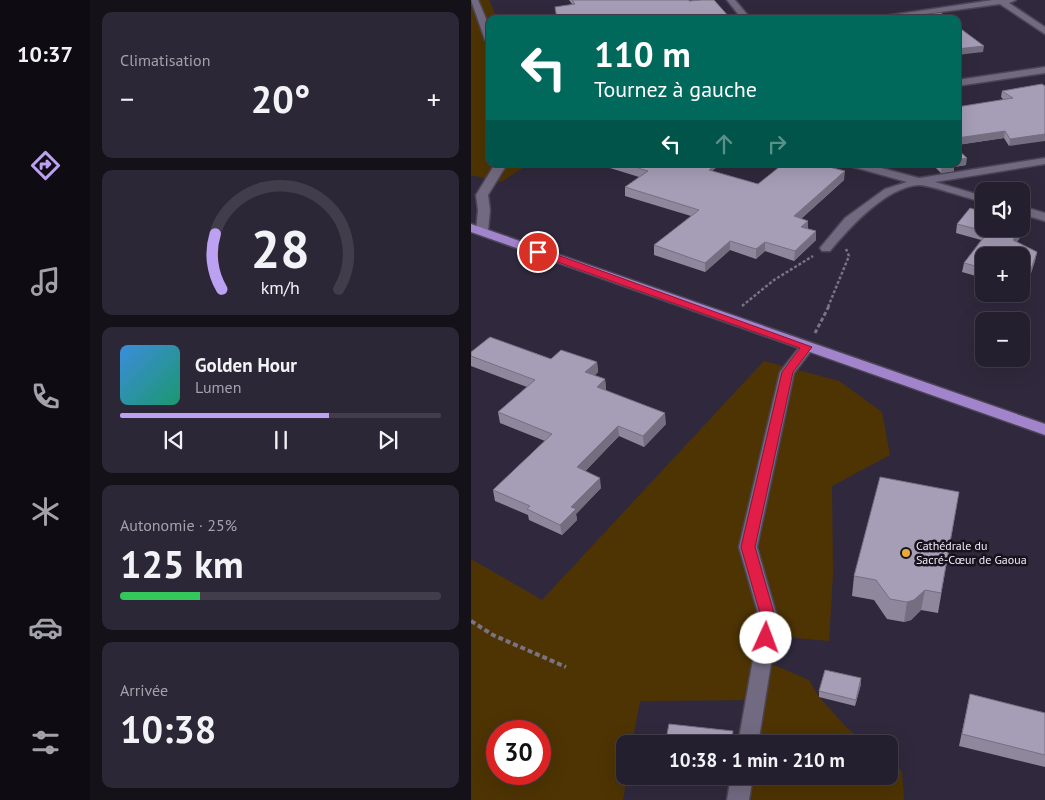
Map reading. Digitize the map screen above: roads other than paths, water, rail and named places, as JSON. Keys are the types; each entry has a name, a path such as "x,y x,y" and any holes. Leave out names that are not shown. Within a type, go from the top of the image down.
{"main road":[{"path":"476,230 1045,430"}],"street":[{"path":"474,0 486,30"},
{"path":"731,0 744,15"},
{"path":"897,15 1012,0"},
{"path":"1000,1 1045,31"},
{"path":"961,82 1045,70"},
{"path":"826,248 849,221 889,191 922,181 1045,161"},
{"path":"476,230 484,210 482,195 499,167"},
{"path":"866,167 975,197"},
{"path":"1030,213 1045,217"},
{"path":"750,735 769,620 748,547 787,372 807,347"},
{"path":"738,800 740,785"}],"place":[{"name":"Cathédrale du Sacré-Cœur de Gaoua","path":"906,553"}]}
